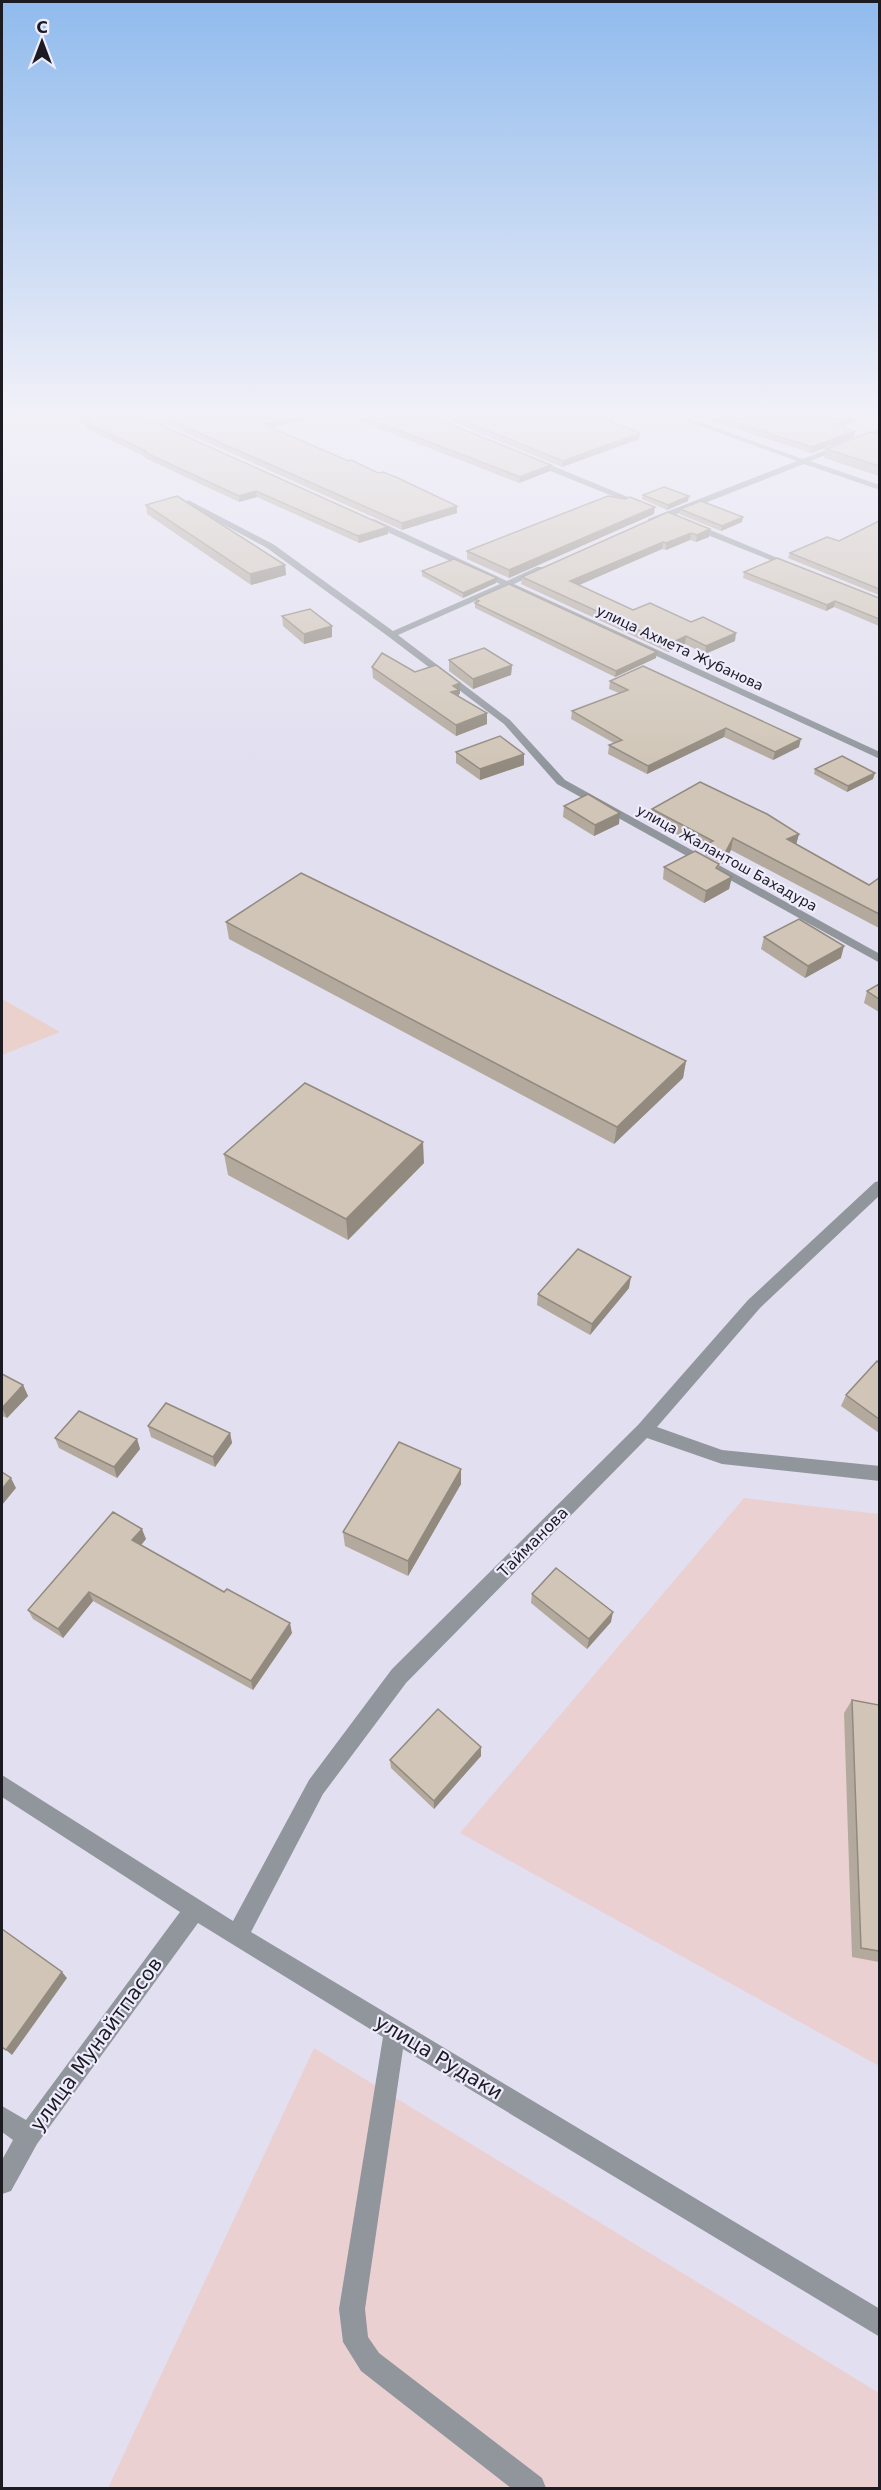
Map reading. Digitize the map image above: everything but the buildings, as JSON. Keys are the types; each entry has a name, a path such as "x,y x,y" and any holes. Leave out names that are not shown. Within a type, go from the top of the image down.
{"street":[{"name":"улица Жалантош Бахадура","path":"248,534 270,546 392,634 507,722 561,782 879,959"},
{"name":"улица Ахмета Жубанова","path":"400,534 879,756"},
{"path":"715,534 805,571"},
{"path":"392,634 550,565"},
{"name":"Тайманова","path":"237,1936 316,1787 399,1676 644,1430 754,1304 879,1186"},
{"path":"644,1430 722,1457 879,1474"},
{"name":"улица Рудаки","path":"2,1785 194,1910 879,2324"},
{"name":"улица Мунайтпасов","path":"2,2182 29,2136 194,1910"},
{"path":"395,2030 352,2309 356,2342 370,2362 532,2488"},
{"path":"2,2118 29,2136"}],"shaded area":[{"path":"2,999 60,1032 2,1055"},
{"path":"744,1498 879,1514 879,2066 460,1833"},
{"path":"314,2048 879,2393 879,2488 108,2488"}]}
